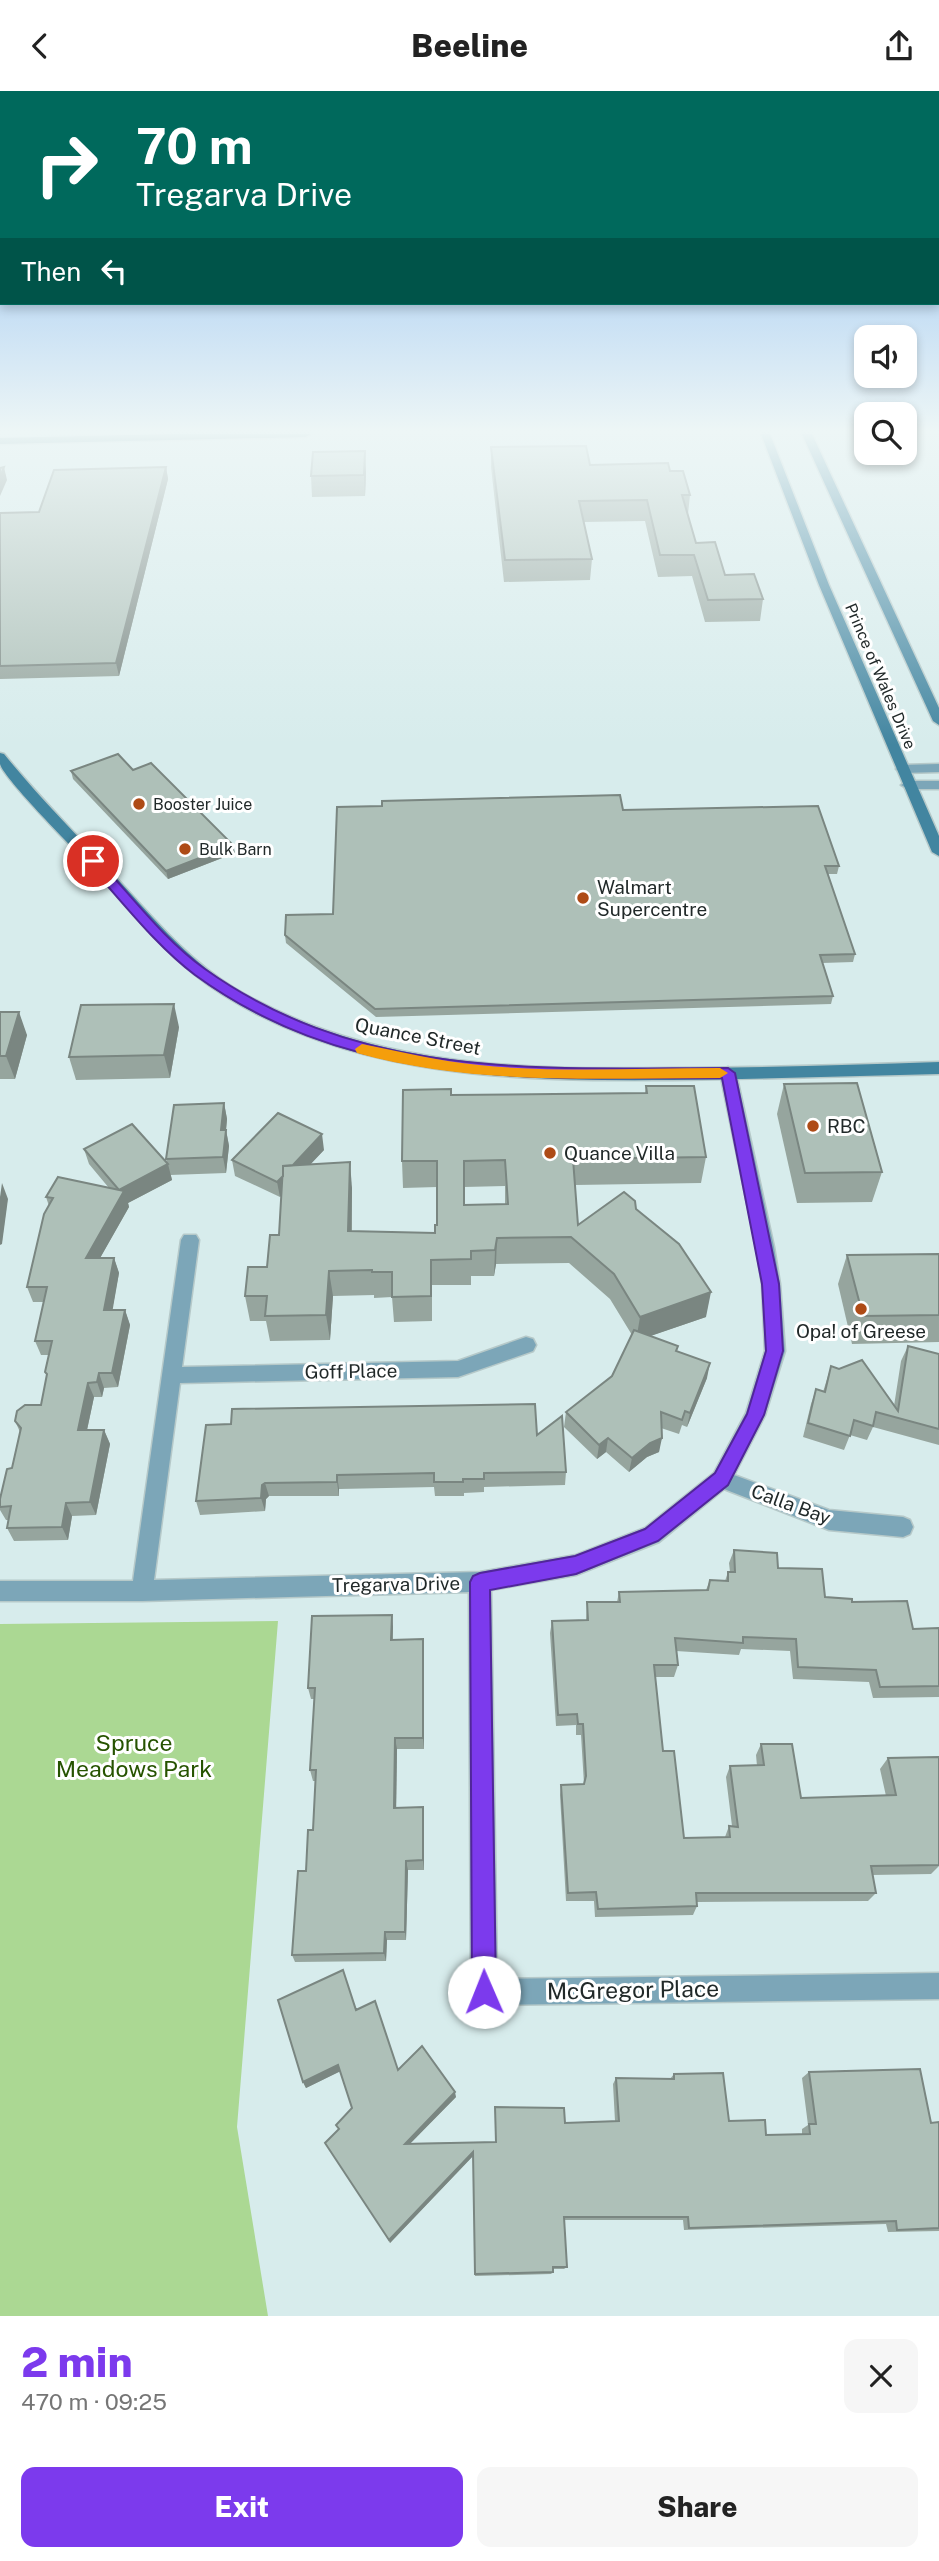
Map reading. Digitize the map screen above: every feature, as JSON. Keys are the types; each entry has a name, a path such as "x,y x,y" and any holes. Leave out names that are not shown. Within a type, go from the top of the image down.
{"main road":[{"name":"Prince of Wales Drive","path":"806,538 908,785 939,852"},
{"name":"Prince of Wales Drive","path":"855,538 939,721"},
{"name":"Quance Street","path":"0,757 19,782 173,948 199,971 270,1016 319,1036 368,1051 480,1070 728,1073 939,1068"}],"street":[{"path":"902,769 939,768"},
{"path":"908,785 939,785"},
{"name":"Tregarva Drive","path":"0,1591 142,1591 480,1582 576,1565 652,1535 721,1479 755,1415 775,1351 771,1284 765,1247 728,1073"},
{"path":"142,1591 190,1240"},
{"name":"Goff Place","path":"173,1375 458,1369 526,1345"},
{"name":"Calla Bay","path":"721,1479 829,1520 903,1527"},
{"name":"McGregor Place","path":"480,1582 484,1992 939,1986"}],"green space":[{"name":"Spruce Meadows Park","path":"278,1621 237,2127 268,2316 0,2316 0,1624"}],"building":[{"path":"0,538 148,538 116,663 0,666"},
{"path":"502,538 587,538 592,559 505,560"},
{"path":"656,538 694,538 696,543 715,542 725,575 754,574 763,599 708,600 694,555 660,555"},
{"path":"118,754 133,770 151,763 233,845 166,871 71,771"},
{"name":"Walmart Supercentre","path":"620,795 623,810 818,806 839,866 825,866 855,954 820,955 833,996 375,1009 285,935 286,915 333,914 337,807 382,806 382,801"},
{"path":"174,1004 164,1055 69,1057 81,1005"},
{"path":"0,1012 19,1012 6,1056 0,1056"},
{"path":"857,1083 882,1172 805,1173 784,1084"},
{"path":"646,1086 694,1086 706,1157 573,1159 578,1225 624,1192 635,1201 636,1209 679,1244 711,1292 640,1317 614,1274 571,1237 497,1238 495,1250 471,1251 471,1259 431,1260 431,1296 392,1297 392,1272 372,1270 329,1271 326,1315 265,1316 267,1296 245,1296 248,1267 267,1267 270,1235 279,1235 283,1166 350,1162 348,1231 435,1233 437,1161 402,1161 403,1090 451,1089 451,1095 647,1093","holes":["505,1160 508,1204 464,1205 464,1161"]},
{"path":"224,1103 221,1130 226,1130 223,1157 166,1159 174,1105"},
{"path":"278,1113 322,1134 293,1165 283,1166 283,1176 277,1182 232,1160"},
{"path":"132,1124 168,1164 119,1190 84,1149"},
{"path":"58,1177 124,1191 86,1258 114,1258 104,1310 125,1310 112,1373 99,1373 97,1382 88,1383 78,1430 104,1430 90,1502 66,1503 62,1527 7,1528 11,1506 0,1507 0,1499 7,1469 12,1468 21,1428 15,1421 17,1411 25,1405 41,1405 52,1341 35,1341 47,1287 27,1287 44,1214 53,1198 46,1197"},
{"path":"939,1254 939,1315 863,1316 847,1255"},
{"path":"634,1330 678,1346 676,1351 710,1363 690,1413 685,1411 682,1420 661,1412 662,1438 650,1443 632,1458 608,1438 599,1445 566,1412 612,1376"},
{"path":"908,1346 939,1354 939,1429 876,1412 873,1426 854,1420 850,1436 808,1423 816,1389 825,1392 831,1366 839,1369 862,1360 898,1411"},
{"path":"535,1404 537,1435 562,1416 566,1472 484,1473 484,1479 463,1479 463,1482 434,1482 434,1473 337,1475 337,1482 265,1483 262,1485 261,1498 196,1501 206,1425 231,1424 232,1409"},
{"path":"734,1550 777,1553 778,1568 822,1569 825,1597 852,1599 852,1602 907,1601 913,1629 939,1628 939,1686 880,1687 876,1670 798,1667 796,1639 743,1637 743,1643 675,1638 678,1665 654,1665 663,1751 674,1751 684,1838 730,1837 729,1826 738,1827 730,1766 764,1765 761,1744 792,1744 801,1798 896,1795 888,1758 939,1757 939,1865 871,1866 876,1893 696,1893 697,1906 598,1909 596,1892 568,1893 561,1785 584,1784 586,1776 583,1724 578,1724 577,1714 558,1715 552,1621 588,1620 587,1602 620,1602 619,1592 708,1590 710,1580 728,1581 728,1572 735,1572"},
{"path":"392,1615 391,1640 423,1639 423,1738 395,1738 394,1808 423,1807 423,1860 406,1861 405,1932 385,1932 384,1953 292,1955 298,1871 306,1871 308,1830 313,1830 316,1770 310,1770 315,1688 308,1688 312,1616"},
{"path":"343,1970 356,2010 375,2001 398,2070 422,2046 455,2092 405,2144 496,2142 495,2107 564,2108 565,2123 619,2121 616,2078 674,2079 674,2074 723,2073 729,2121 765,2120 766,2135 810,2134 809,2124 816,2124 809,2072 920,2069 931,2123 939,2122 939,2228 897,2230 896,2221 689,2228 688,2217 564,2217 567,2267 553,2267 553,2272 475,2274 473,2152 389,2240 325,2143 339,2129 336,2125 352,2108 338,2065 303,2082 278,2000"}],"slow traffic":[{"path":"362,1049 424,1063 480,1070 543,1073 720,1073"}],"place":[{"name":"Booster Juice","path":"139,804"},
{"name":"Bulk Barn","path":"185,849"},
{"name":"Walmart Supercentre","path":"583,898"},
{"name":"RBC","path":"813,1126"},
{"name":"Quance Villa","path":"550,1153"},
{"name":"Opa! of Greese","path":"861,1309"}],"route":[{"path":"93,861 173,948 199,971 270,1016 319,1036 368,1051 424,1063 480,1070 543,1073 728,1073 765,1247 771,1284 775,1351 755,1415 721,1479 652,1535 576,1565 480,1582 484,1992"}]}
